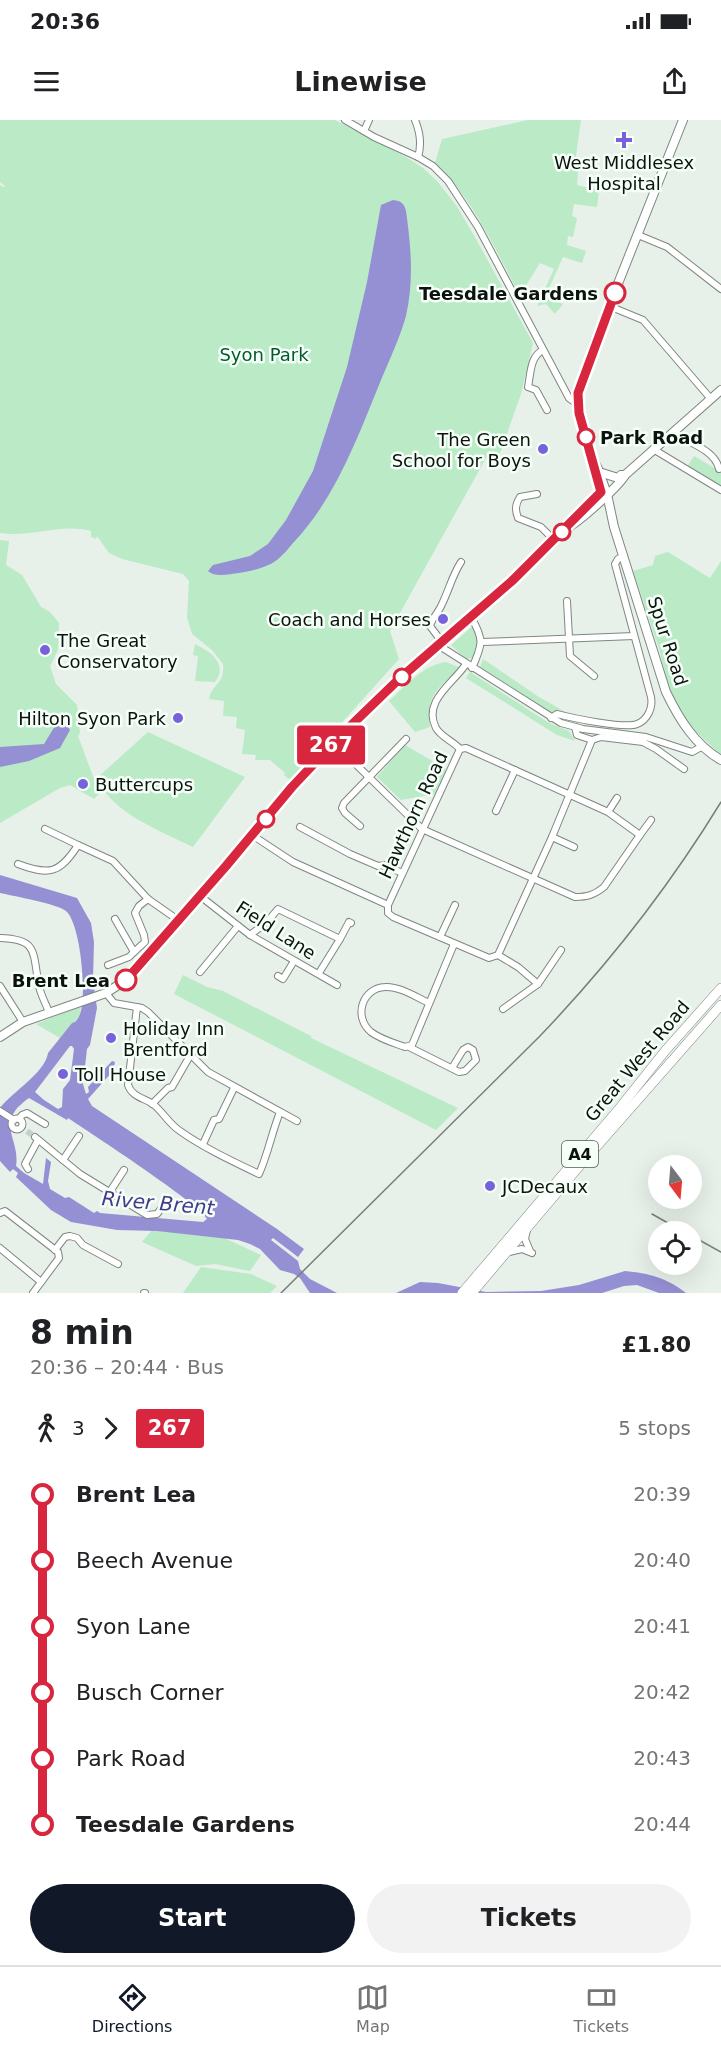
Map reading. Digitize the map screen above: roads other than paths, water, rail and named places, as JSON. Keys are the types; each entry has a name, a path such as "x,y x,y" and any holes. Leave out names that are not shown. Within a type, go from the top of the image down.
{"highway":[{"name":"Great West Road","path":"472,1293 478,1281 665,1051 721,988"},
{"name":"Great West Road","path":"462,1293 506,1254 721,1005"},
{"path":"693,1036 721,1016"}],"main road":[{"path":"577,404 583,375 682,120"},
{"path":"0,1038 23,1022 107,992 126,980 334,742 398,680 471,617 576,522 604,493 721,390"},
{"name":"Spur Road","path":"577,404 666,692 690,734 721,760"},
{"path":"597,469 622,478"},
{"path":"611,512 622,478"}],"street":[{"path":"345,120 434,166 448,181 468,209 569,398 577,404"},
{"path":"364,131 369,120"},
{"path":"415,120 419,130 421,149 418,157"},
{"path":"638,235 667,247 721,289"},
{"path":"609,306 643,320 711,399"},
{"path":"543,350 533,358 528,387 536,390 547,410"},
{"path":"673,432 718,462 719,469"},
{"path":"653,449 721,490"},
{"path":"537,494 520,497 515,511 518,518 541,527 554,540"},
{"path":"551,718 557,714 631,725 645,718 652,704 615,564 624,556"},
{"path":"461,562 442,606 430,626 440,644 466,664 551,718 575,727 646,736 692,752 703,746"},
{"path":"567,601 570,656 594,675"},
{"path":"471,617 480,632 482,642 472,668"},
{"path":"482,642 634,636"},
{"path":"460,749 453,741 443,737 436,728 433,716 435,701 440,693 466,664"},
{"path":"575,727 577,735 592,740 601,737 643,742 684,769"},
{"path":"360,826 345,813 342,808 344,803 406,740"},
{"path":"252,835 293,862 388,905 388,913 393,917 489,958 498,955 552,837 592,740"},
{"path":"334,742 422,829 575,897 596,894 604,887 651,820"},
{"name":"Hawthorn Road","path":"388,905 460,749 466,748 608,812 640,835"},
{"path":"496,811 515,770"},
{"path":"608,812 616,798"},
{"path":"300,827 350,854 378,866 386,865 402,873"},
{"path":"45,829 113,861 148,899 178,920"},
{"path":"552,837 574,847"},
{"path":"18,864 37,871 52,870 69,858 78,845"},
{"name":"Field Lane","path":"200,896 250,935 337,985"},
{"path":"108,965 134,952 145,942 135,913 139,906 148,899"},
{"path":"440,937 455,904"},
{"path":"250,935 267,922 278,909 340,939"},
{"path":"115,919 134,952"},
{"path":"319,973 349,922 351,923"},
{"path":"200,972 238,926"},
{"path":"0,938 19,939 32,950 36,960 39,988 49,1012"},
{"path":"409,1047 412,1045 454,944"},
{"path":"503,1009 538,984 561,950"},
{"path":"498,955 518,967 538,984"},
{"path":"278,976 283,978 294,961"},
{"path":"0,986 23,1022"},
{"path":"429,1003 394,988 384,987 375,989 366,996 362,1002 361,1012 364,1024 371,1032 452,1068"},
{"path":"107,992 114,1003 137,1007 148,1012 208,1072 297,1121"},
{"path":"137,1007 128,1085 140,1098 152,1104 178,1130 231,1161 259,1174 280,1112"},
{"path":"152,1104 168,1088 172,1087 191,1054"},
{"path":"202,1144 214,1120 219,1119 234,1088"},
{"path":"0,1111 14,1119 23,1124 25,1129 18,1130 11,1125 14,1119 27,1113 45,1124"},
{"path":"63,1160 79,1136"},
{"path":"28,1169 25,1164 36,1139 109,1193 147,1215 157,1214 166,1201"},
{"path":"109,1193 124,1170"},
{"path":"1,1212 58,1252 59,1258 33,1293"},
{"path":"506,1254 519,1249 532,1253 525,1242 527,1229"},
{"path":"55,1250 65,1237 70,1236 118,1264"},
{"path":"0,1248 41,1282"}],"tunnel":[{"path":"27,1131 35,1137"}],"railway":[{"path":"281,1293 564,1010 659,895 721,802"},
{"path":"652,1214 664,1221"},
{"path":"702,1242 721,1252"}],"place":[{"name":"West Middlesex Hospital","path":"624,140"},
{"name":"Teesdale Gardens","path":"615,293"},
{"name":"Park Road","path":"586,437"},
{"name":"The Green School for Boys","path":"543,449"},
{"name":"Coach and Horses","path":"443,619"},
{"name":"The Great Conservatory","path":"45,650"},
{"name":"Hilton Syon Park","path":"178,718"},
{"name":"Buttercups","path":"83,784"},
{"name":"Brent Lea","path":"126,980"},
{"name":"Holiday Inn Brentford","path":"111,1038"},
{"name":"Toll House","path":"63,1074"},
{"name":"JCDecaux","path":"490,1186"}],"park label":[{"name":"Syon Park","path":"264,354"}],"water label":[{"name":"River Brent","path":"158,1203"}]}
